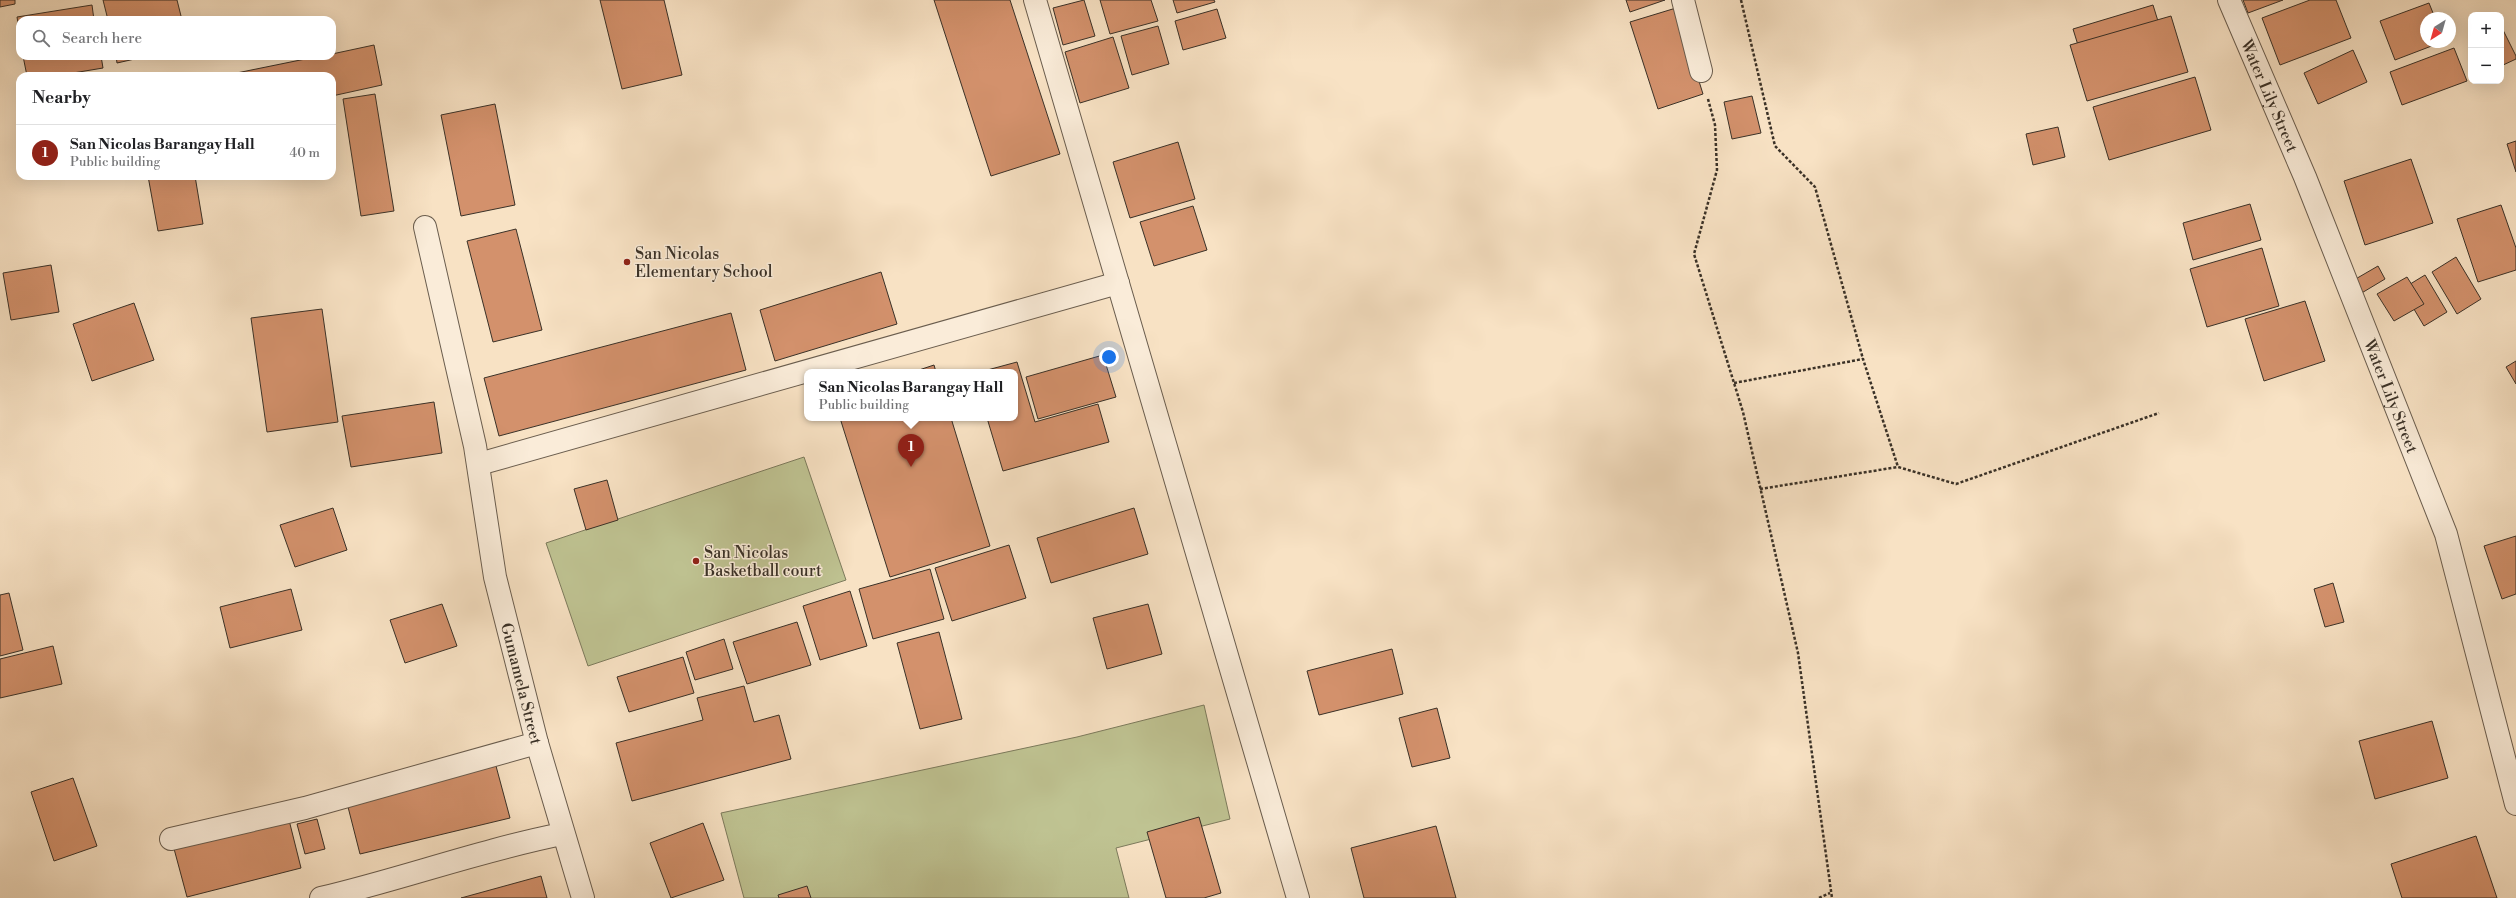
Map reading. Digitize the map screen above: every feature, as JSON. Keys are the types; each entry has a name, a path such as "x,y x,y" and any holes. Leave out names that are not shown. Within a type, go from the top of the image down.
{"street":[{"path":"1035,0 1298,898"},
{"path":"1684,0 1701,71"},
{"name":"Water Lily Street","path":"2229,0 2305,177 2446,534 2516,804"},
{"name":"Gumamela Street","path":"425,227 479,464 495,577 537,743 562,834 583,898"},
{"path":"814,369 1118,283"},
{"path":"479,464 804,372"},
{"path":"171,839 305,808 537,743"},
{"path":"321,898 370,886 521,842 562,834"}],"path":[{"path":"1741,0 1775,146 1815,187 1863,359 1898,467"},
{"path":"1701,71 1715,125 1717,170 1694,254 1734,383 1798,653 1832,898"},
{"path":"1734,383 1863,359"},
{"path":"1760,489 1898,467 1956,484 2159,413"},
{"path":"1819,898 1830,892"}],"green space":[{"name":"San Nicolas Basketball court","path":"804,457 846,580 588,666 546,543"},
{"path":"1204,705 1230,819 1116,848 1129,898 744,898 721,813 1077,737"}],"building":[{"path":"0,0 15,0 15,4 0,7"},
{"path":"103,0 177,0 181,16 107,16"},
{"path":"600,0 664,0 682,75 622,89"},
{"path":"934,0 1010,0 1060,154 991,176"},
{"path":"1084,0 1095,36 1063,45 1053,8"},
{"path":"1100,0 1151,0 1158,21 1110,34"},
{"path":"1173,0 1214,0 1215,2 1177,13"},
{"path":"1626,0 1665,0 1630,12"},
{"path":"2243,0 2283,0 2248,13"},
{"path":"2310,0 2336,0 2351,38 2280,65 2262,18"},
{"path":"2429,3 2433,12 2420,12 2420,48 2426,48 2395,60 2380,21"},
{"path":"92,5 93,16 23,16"},
{"path":"2153,5 2170,60 2090,84 2073,29"},
{"path":"1676,8 1703,94 1658,109 1630,22"},
{"path":"1217,9 1226,38 1183,50 1175,21"},
{"path":"2171,16 2188,72 2087,101 2070,45"},
{"path":"1158,26 1169,64 1132,75 1121,36"},
{"path":"2504,32 2516,56 2516,59 2504,65"},
{"path":"1113,37 1129,88 1080,103 1065,52"},
{"path":"374,45 382,85 336,95 336,72 242,72 300,60 336,60 336,53"},
{"path":"2454,48 2467,81 2402,105 2390,72"},
{"path":"2353,50 2367,82 2318,104 2304,73"},
{"path":"24,60 102,60 103,68 79,72 26,72"},
{"path":"117,60 130,60 117,63"},
{"path":"2195,77 2211,130 2109,160 2093,107"},
{"path":"375,94 394,211 361,216 343,99"},
{"path":"1752,96 1761,133 1732,139 1724,102"},
{"path":"495,104 515,205 461,216 441,115"},
{"path":"2058,127 2065,157 2033,165 2026,134"},
{"path":"2516,141 2516,172 2507,144"},
{"path":"1178,142 1195,199 1130,218 1113,162"},
{"path":"2411,159 2433,223 2365,245 2344,181"},
{"path":"149,180 196,180 203,224 158,231"},
{"path":"2250,204 2261,240 2193,260 2183,223"},
{"path":"2501,205 2516,248 2516,270 2478,282 2457,219"},
{"path":"1193,206 1207,250 1154,266 1140,222"},
{"path":"516,229 542,330 493,342 467,241"},
{"path":"2262,248 2279,306 2207,327 2190,269"},
{"path":"2456,257 2481,299 2457,314 2432,272"},
{"path":"51,265 59,312 11,320 3,273"},
{"path":"2378,266 2385,279 2355,297 2347,284"},
{"path":"881,272 897,324 775,361 760,310"},
{"path":"2425,275 2447,312 2424,326 2402,289"},
{"path":"2407,277 2424,304 2394,321 2377,294"},
{"path":"2305,301 2325,361 2264,381 2245,319"},
{"path":"134,303 154,360 92,381 73,324"},
{"path":"322,309 338,422 267,432 251,318"},
{"path":"731,313 746,370 499,436 484,378"},
{"path":"1103,355 1116,397 1038,419 1026,377"},
{"path":"2516,361 2516,384 2506,367"},
{"path":"1017,362 1035,422 1098,404 1109,442 1003,471 988,421 1018,421 1018,369 991,369"},
{"path":"934,365 935,369 922,369"},
{"path":"434,402 442,453 351,467 342,416"},
{"path":"841,421 952,421 990,546 890,577"},
{"path":"607,480 618,520 586,530 574,489"},
{"path":"333,508 347,550 295,567 280,525"},
{"path":"1134,508 1148,554 1051,583 1037,538"},
{"path":"2516,536 2516,594 2502,599 2484,546"},
{"path":"1009,545 1026,598 952,621 935,568"},
{"path":"930,569 944,619 873,639 859,589"},
{"path":"2333,583 2344,622 2325,627 2314,589"},
{"path":"291,589 302,630 230,648 220,607"},
{"path":"850,591 867,646 820,660 803,606"},
{"path":"9,593 23,650 0,656 0,595"},
{"path":"442,604 457,646 405,663 390,620"},
{"path":"1148,604 1162,654 1107,669 1093,618"},
{"path":"797,622 811,665 747,684 733,642"},
{"path":"939,632 962,719 920,729 897,643"},
{"path":"724,639 733,669 695,680 686,652"},
{"path":"53,646 62,684 0,698 0,659"},
{"path":"1392,649 1403,694 1319,715 1307,671"},
{"path":"683,657 694,693 629,712 617,677"},
{"path":"744,686 754,722 779,715 791,759 632,801 616,743 703,720 697,698"},
{"path":"1437,708 1450,758 1412,767 1399,718"},
{"path":"2432,721 2448,778 2375,799 2359,741"},
{"path":"496,766 510,818 360,854 347,803"},
{"path":"73,778 97,846 54,861 31,792"},
{"path":"288,816 301,868 187,897 173,845"},
{"path":"1199,817 1221,893 1204,898 1166,898 1147,832"},
{"path":"317,819 325,849 305,854 297,824"},
{"path":"703,823 724,880 671,898 650,843"},
{"path":"1436,826 1456,898 1364,898 1351,848"},
{"path":"2476,836 2497,898 2402,898 2391,864"},
{"path":"541,876 547,898 461,898"},
{"path":"807,886 811,898 779,898 778,895"}],"place":[{"name":"San Nicolas Elementary School","path":"627,262"},
{"name":"San Nicolas Barangay Hall","path":"911,467"},
{"name":"San Nicolas Basketball court","path":"696,561"}]}
